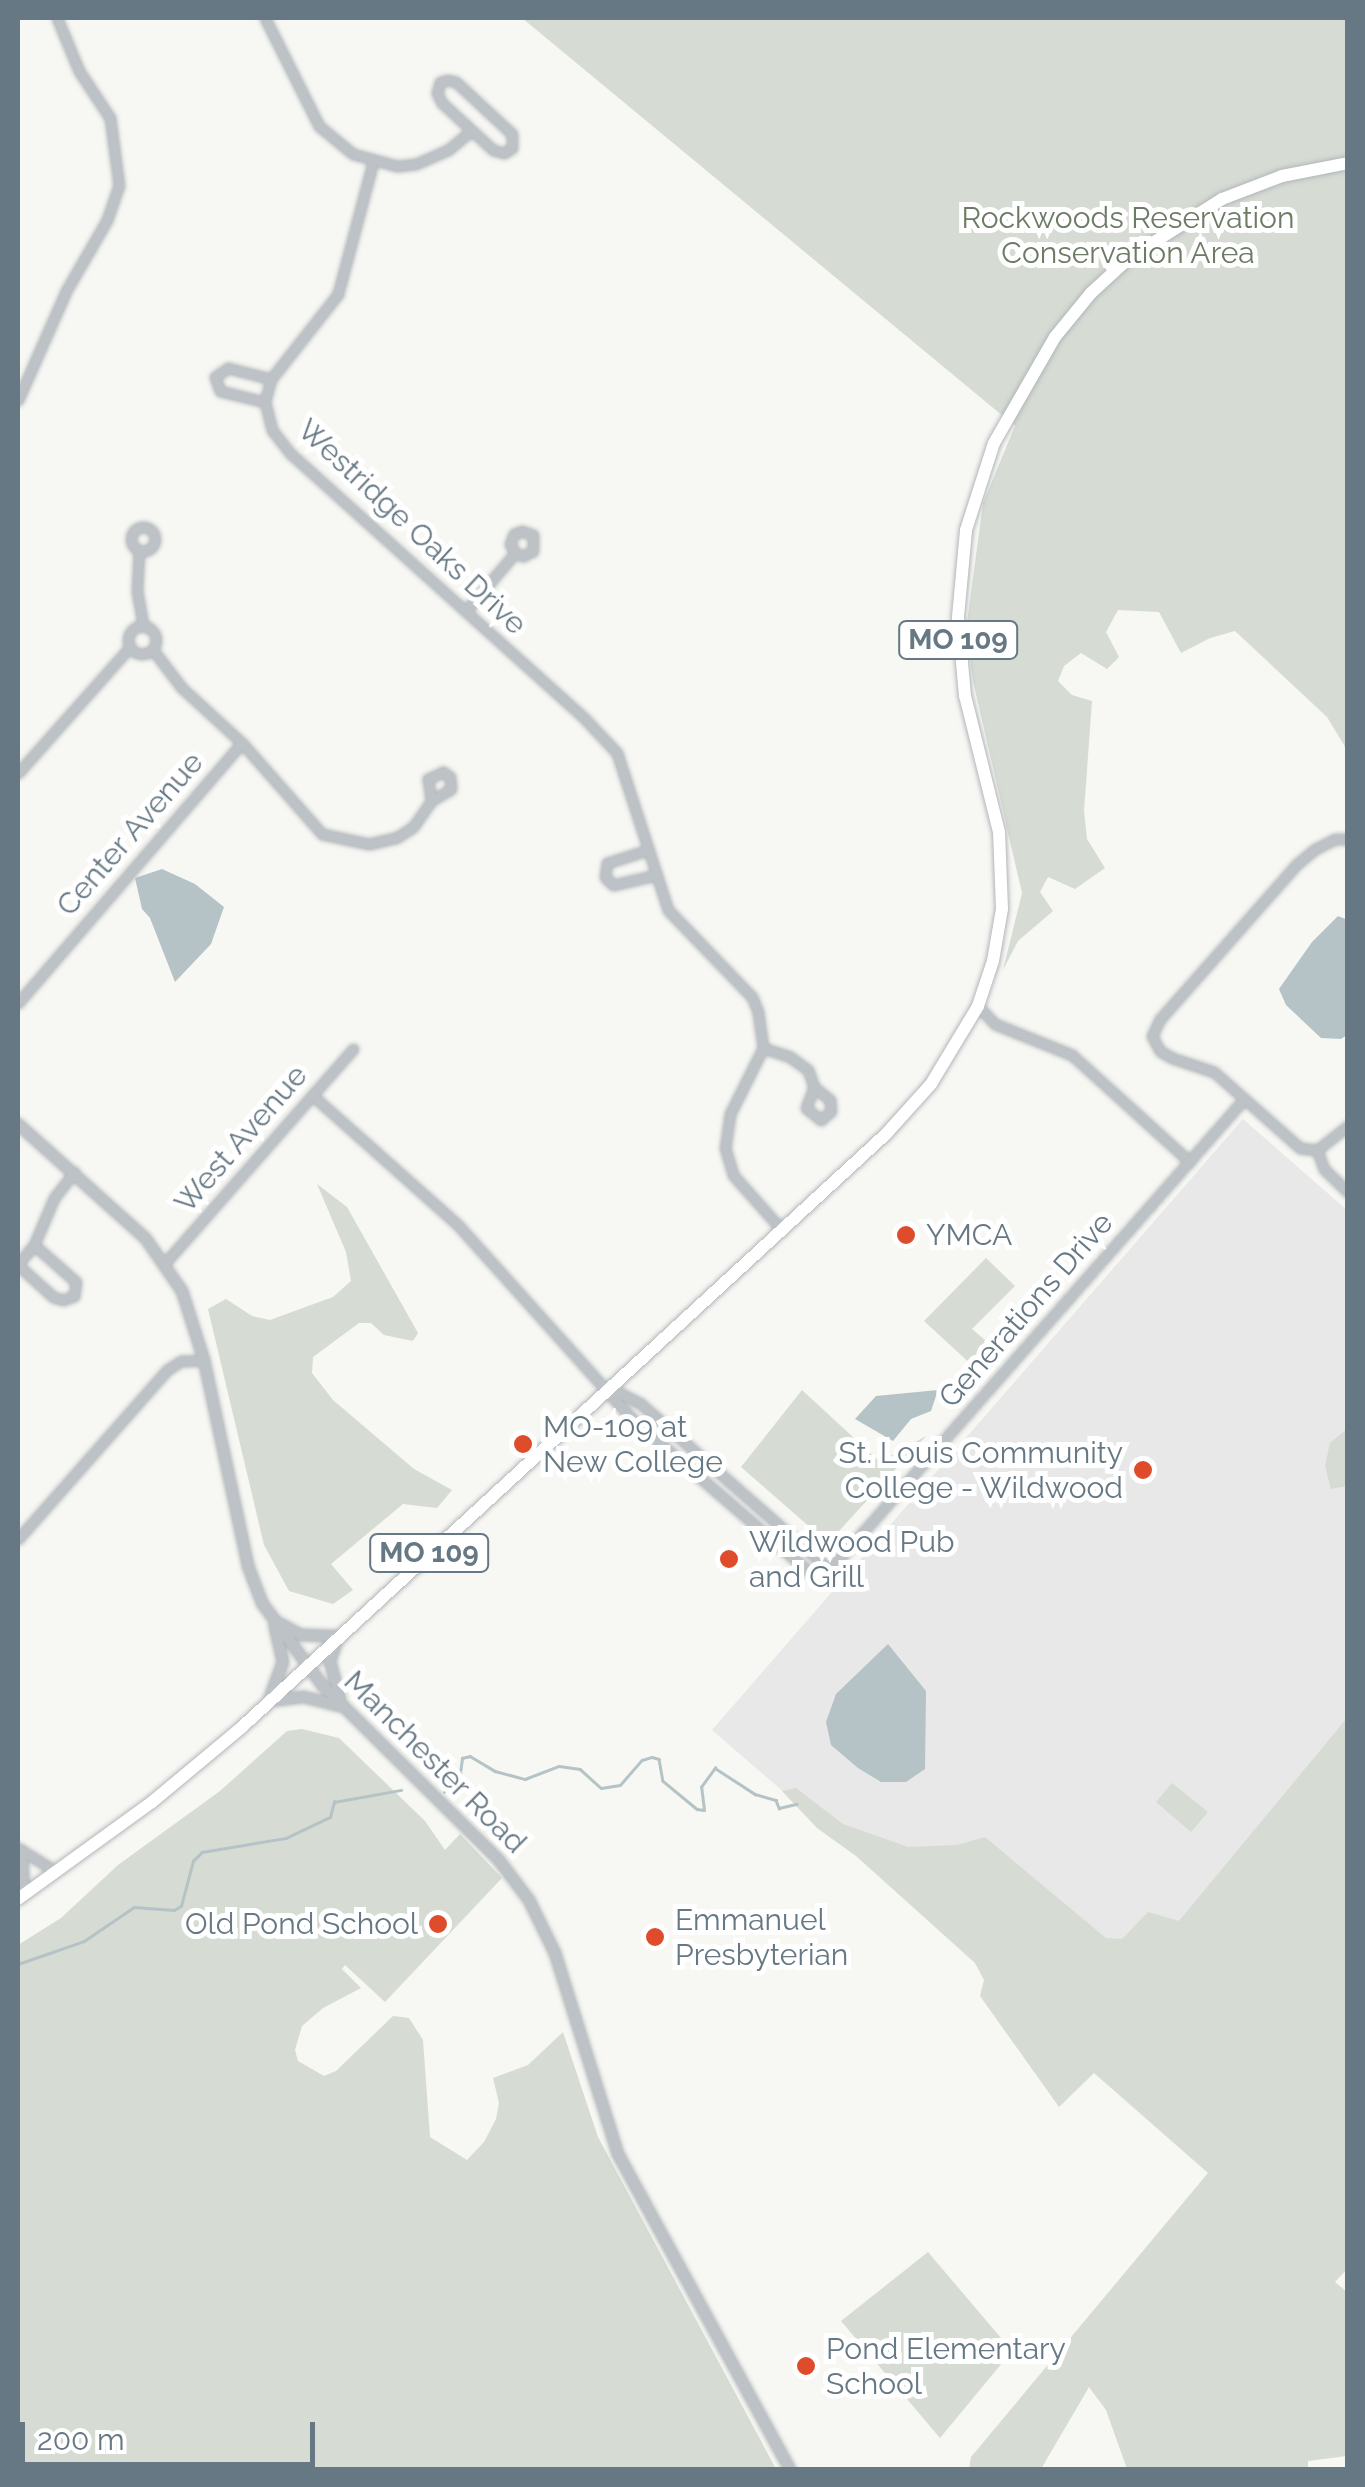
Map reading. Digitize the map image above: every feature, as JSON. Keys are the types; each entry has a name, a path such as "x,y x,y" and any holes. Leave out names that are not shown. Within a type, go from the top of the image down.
{"main road":[{"name":"MO 109","path":"21,1896 187,1774 269,1702 918,1100 952,1055 978,1006 998,936 1002,857 965,696 958,617 966,530 994,443 1055,337 1091,293 1129,258 1222,199 1282,176 1348,162"}],"street":[{"path":"18,400 66,290 108,220 119,186 110,118 80,71 58,18"},
{"path":"265,18 319,126 338,146 373,162 416,164 448,150 471,131"},
{"path":"440,82 456,82 512,134 514,143 504,154 499,153 471,131 438,98 440,82"},
{"name":"Westridge Oaks Drive","path":"373,162 338,294 271,379 265,402 272,430 291,454 609,741 622,767 674,920 752,997 763,1048"},
{"path":"265,402 220,391 214,377 228,368 271,379"},
{"path":"139,550 138,591 143,626 156,637 153,650"},
{"path":"466,612 515,553"},
{"path":"18,773 130,647 129,634 143,626"},
{"path":"130,647 141,654 153,650"},
{"path":"153,650 182,688 242,743 308,822 344,842 369,844 396,838 413,827 431,801"},
{"name":"Center Avenue","path":"18,1002 242,743"},
{"path":"1348,839 1335,839 1314,849 1296,865 1152,1036 1160,1052 1214,1072 1300,1148 1317,1150 1348,1126"},
{"path":"648,850 607,863 605,877 613,885 656,875"},
{"path":"978,1006 995,1024 1072,1056 1190,1162"},
{"path":"782,1229 733,1175 725,1148 730,1114 763,1048 776,1050 808,1070 814,1087"},
{"name":"West Avenue","path":"165,1263 353,1049"},
{"path":"312,1096 458,1224 608,1387 641,1404 830,1570"},
{"name":"Generations Drive","path":"608,1387 630,1418 820,1581 1244,1099"},
{"name":"Manchester Road","path":"18,1124 74,1172 165,1263 192,1317 248,1566 262,1603 342,1706 498,1859 540,1918 618,2154 790,2470"},
{"path":"1317,1150 1324,1170 1348,1192"},
{"path":"34,1245 76,1282 74,1296 58,1299 18,1265 34,1245 54,1198 74,1172"},
{"path":"18,1539 167,1370 181,1361 204,1360"},
{"path":"274,1620 301,1635 339,1636 331,1671 342,1706"},
{"path":"274,1620 283,1662 269,1702 304,1697 342,1706"},
{"path":"20,1851 55,1872"},
{"path":"20,1851 21,1896"}],"shaded area":[{"path":"162,869 195,884 224,907 211,944 175,982 150,918 142,909 135,878"},
{"path":"1338,916 1348,920 1347,1035 1341,1039 1321,1038 1286,1005 1279,989 1312,942"},
{"name":"St. Louis Community College - Wildwood","path":"1243,1119 1347,1210 1347,1747 1086,2053 712,1730"},
{"path":"938,1390 931,1411 911,1419 893,1441 855,1419 876,1396"},
{"path":"888,1644 926,1691 925,1769 906,1782 881,1782 858,1768 831,1745 826,1722 836,1694"}],"green space":[{"name":"Rockwoods Reservation Conservation Area","path":"522,18 1347,18 1347,750 1327,717 1235,631 1181,653 1159,612 1118,610 1106,632 1119,657 1107,669 1081,653 1064,666 1058,681 1072,695 1092,701 1084,811 1087,839 1105,868 1075,889 1048,877 1040,892 1053,911 1018,941 1003,970 1022,893 973,681 966,630 983,503 1015,426"},
{"path":"317,1184 347,1207 418,1333 413,1341 384,1335 371,1323 359,1323 313,1357 312,1373 333,1400 414,1469 452,1490 437,1508 403,1504 331,1564 353,1590 333,1604 289,1591 264,1545 208,1309 226,1299 252,1316 270,1320 333,1297 351,1281 346,1252"},
{"path":"986,1258 1015,1286 972,1329 993,1347 974,1367 924,1321"},
{"path":"802,1390 880,1462 926,1436 828,1543 741,1467"},
{"path":"1347,1429 1347,1486 1331,1489 1325,1466 1330,1443"},
{"path":"1347,1718 1348,2268 1335,2282 1347,2292 1347,2456 1308,2461 1308,2469 1127,2469 1106,2410 1089,2387 1041,2469 969,2469 971,2457 1208,2173 1094,2073 1059,2107 980,1996 984,1980 975,1963 856,1856 817,1828 782,1791 796,1788 843,1824 908,1847 957,1845 985,1837 1106,1938 1122,1939 1148,1912 1179,1921"},
{"path":"302,1729 339,1738 425,1821 445,1850 460,1834 502,1878 385,2002 345,1965 342,1969 361,1988 323,2008 302,2026 295,2050 298,2061 324,2076 336,2071 393,2016 409,2018 423,2040 430,2137 467,2160 484,2142 496,2119 499,2103 493,2078 528,2065 563,2032 598,2137 776,2469 18,2469 18,1945 61,1918 118,1865 220,1791 287,1731"},
{"path":"1172,1783 1208,1812 1191,1832 1156,1802"},
{"path":"928,2252 1012,2351 940,2438 841,2321"}],"waterway":[{"path":"444,1792 460,1773 462,1758 470,1756 495,1771 525,1779 559,1766 580,1769 601,1788 620,1785 642,1760 652,1757 659,1759 663,1781 697,1809 704,1810 701,1787 715,1768 755,1794 776,1800 779,1808 797,1804"},
{"path":"18,1964 84,1941 134,1907 174,1910 181,1906 193,1861 202,1852 286,1838 330,1817 334,1802 401,1790"}],"place":[{"name":"YMCA","path":"906,1235"},
{"name":"MO-109 at New College","path":"523,1444"},
{"name":"St. Louis Community College - Wildwood","path":"1143,1470"},
{"name":"Wildwood Pub and Grill","path":"729,1559"},
{"name":"Old Pond School","path":"438,1924"},
{"name":"Emmanuel Presbyterian","path":"655,1937"},
{"name":"Pond Elementary School","path":"806,2366"}]}
